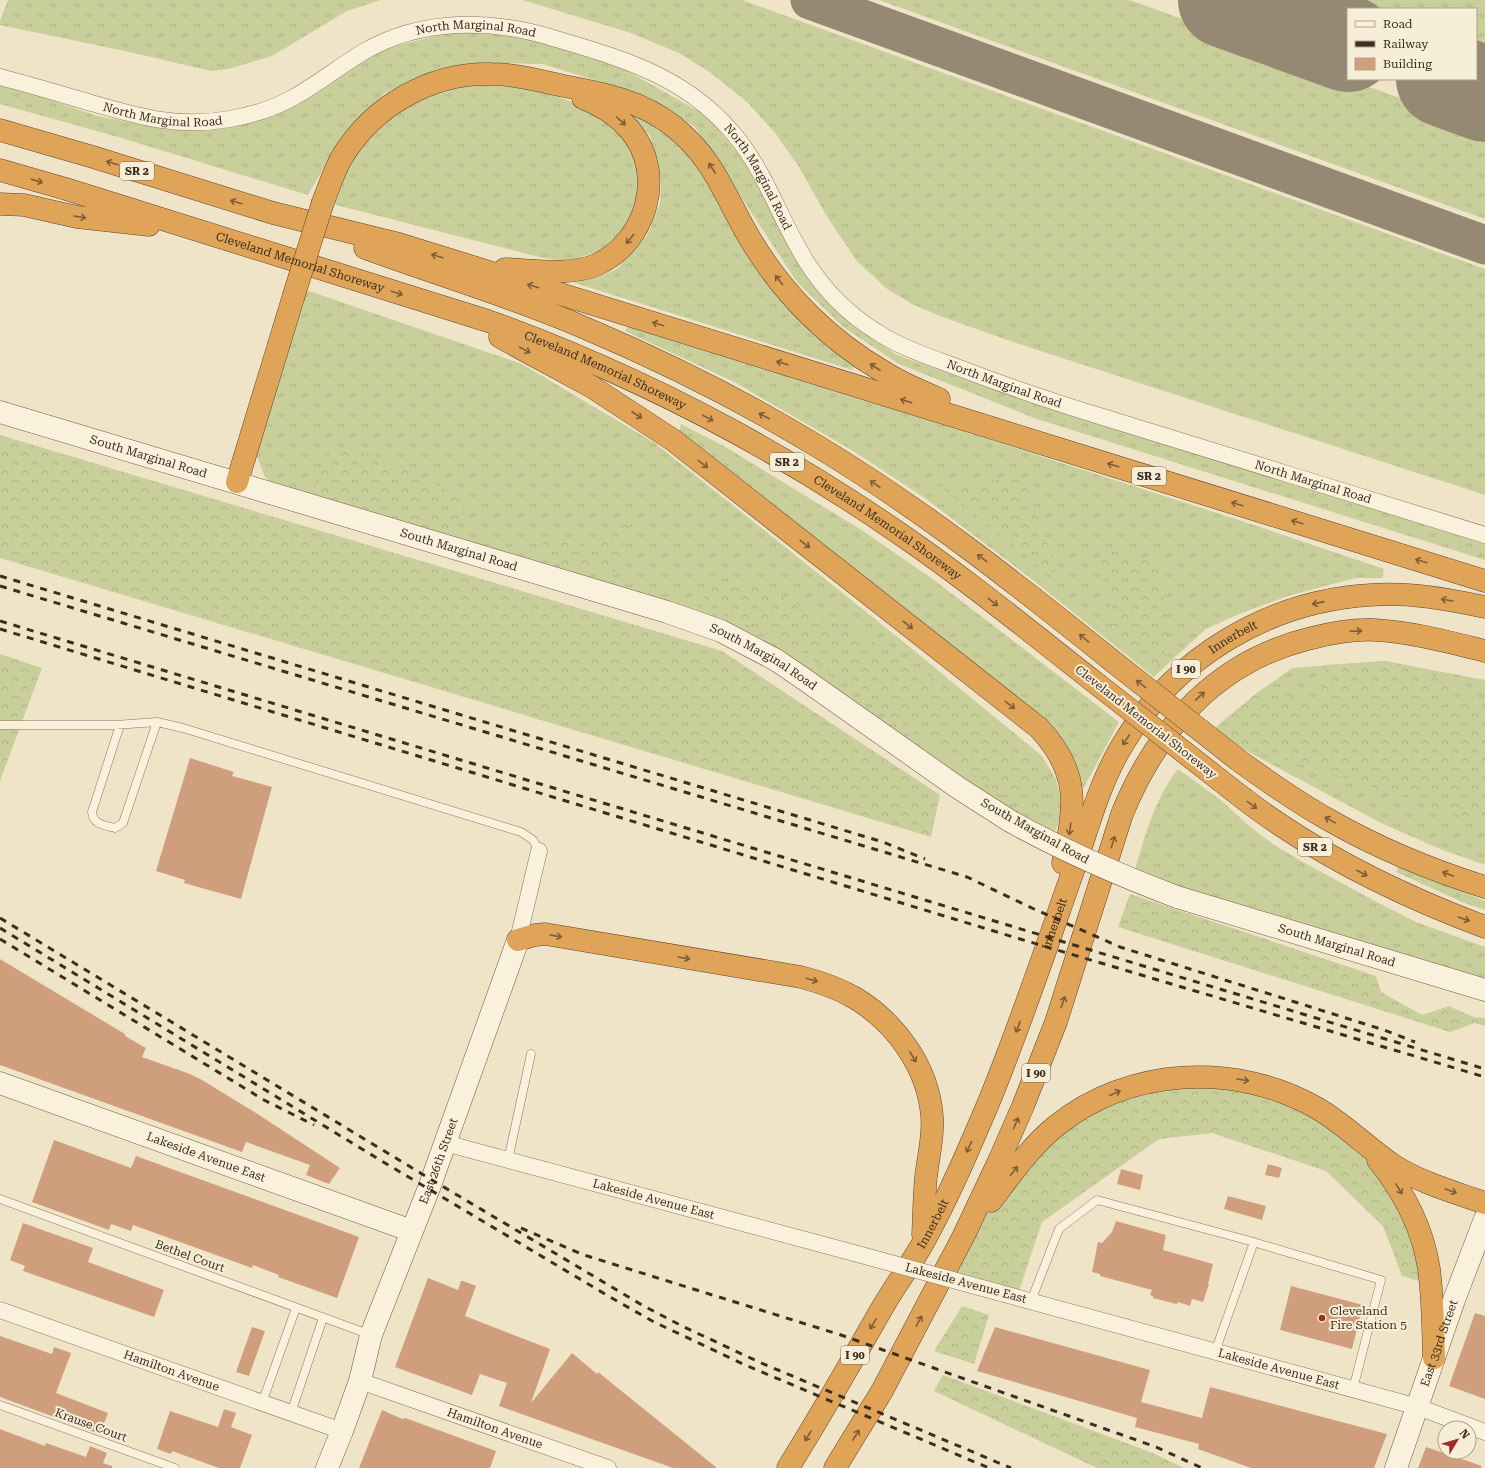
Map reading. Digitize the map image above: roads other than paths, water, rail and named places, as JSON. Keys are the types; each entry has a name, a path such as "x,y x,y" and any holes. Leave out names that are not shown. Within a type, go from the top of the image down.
{"highway":[{"path":"237,482 323,202 336,169 352,142 374,119 401,98 432,84 466,75 514,75 606,95 637,105 663,118 684,134 702,153 716,174 745,230 766,264 795,300 823,328 852,351 894,378 1023,437"},
{"path":"474,268 562,271 596,265 614,254 630,240 646,206 649,192 647,166 643,153 631,131 621,120 599,105 540,81"},
{"name":"SR 2","path":"0,130 93,157 273,213 399,244 1485,581"},
{"name":"Cleveland Memorial Shoreway","path":"0,170 510,328 587,359 682,404 772,452 860,507 928,554 982,594 1278,824 1345,864 1417,900 1485,927"},
{"path":"0,204 24,205 77,217 199,231"},
{"path":"273,213 395,259 538,309 585,328 680,372 772,420 862,475 950,535 1032,597 1238,760 1306,806 1350,831 1423,864 1485,887"},
{"path":"440,306 592,387 673,440 1020,714 1047,737 1066,766 1070,778 1072,802 1070,830 1045,950"},
{"name":"Innerbelt","path":"788,1468 889,1297 923,1243 963,1159 989,1101 1018,1028 1094,810 1113,762 1123,743 1148,709 1182,672 1222,642 1268,618 1290,610 1318,602 1376,595 1423,596 1485,607"},
{"name":"I 90","path":"835,1468 882,1391 964,1235 998,1163 1054,1029 1122,814 1131,792 1148,762 1173,725 1208,689 1250,661 1274,649 1323,635 1348,631 1374,630 1398,632 1422,636 1485,651"},
{"path":"518,940 535,935 546,934 801,977 842,991 866,1006 889,1026 905,1045 916,1061 924,1077 929,1096 932,1116 932,1130 926,1177 923,1243"},
{"path":"964,1235 1027,1154 1056,1126 1094,1102 1121,1090 1150,1082 1180,1077 1198,1076 1231,1078 1265,1085 1300,1098 1344,1126 1367,1147 1394,1166 1416,1178 1485,1203"},
{"path":"1367,1147 1398,1188 1410,1210 1422,1242 1429,1268 1432,1291 1434,1358"}],"street":[{"name":"North Marginal Road","path":"0,77 154,120 179,122 212,121 253,114 289,100 363,52 378,44 398,36 427,28 462,24 497,25 555,38 655,72 691,93 705,104 727,126 748,154 806,261 825,287 847,310 886,338 937,360 1049,400 1485,535"},
{"name":"South Marginal Road","path":"0,412 667,612 721,631 776,660 957,786 1010,821 1095,864 1177,897 1485,990"},
{"name":"East 26th Street","path":"327,1468 360,1381 372,1335 445,1143 518,940 539,851"},
{"name":"Lakeside Avenue East","path":"0,1083 412,1231"},
{"name":"Lakeside Avenue East","path":"445,1143 1418,1407 1485,1432"},
{"name":"East 33rd Street","path":"1396,1468 1454,1300 1485,1219"},
{"name":"Hamilton Avenue","path":"0,1310 342,1431"},
{"name":"Hamilton Avenue","path":"360,1381 608,1468"}],"lane":[{"path":"120,724 92,812 92,817 98,824 115,828 123,823 156,722"},
{"path":"0,725 120,724 156,722 183,728 521,832 533,840 539,851"},
{"path":"508,1160 531,1054"},
{"name":"Bethel Court","path":"0,1199 372,1335"},
{"path":"1031,1301 1059,1229 1097,1200 1254,1242 1381,1280 1353,1389"},
{"path":"1215,1352 1254,1242"},
{"path":"262,1403 296,1308"},
{"path":"291,1413 323,1318"},
{"name":"Krause Court","path":"0,1405 175,1468"}],"railway":[{"path":"0,576 883,842 925,859"},
{"path":"0,586 967,877 1034,909 1120,947 1384,1030 1415,1042"},
{"path":"0,621 1485,1069"},
{"path":"0,629 1020,939 1485,1077"},
{"path":"0,918 432,1180 642,1305 682,1326 759,1362 1011,1468"},
{"path":"0,928 380,1160 654,1322 743,1364 989,1468"},
{"path":"0,939 264,1100 314,1125"},
{"path":"521,1228 584,1255 841,1335 1156,1447 1202,1468"}],"place":[{"name":"Cleveland Fire Station 5","path":"1322,1318"}]}
